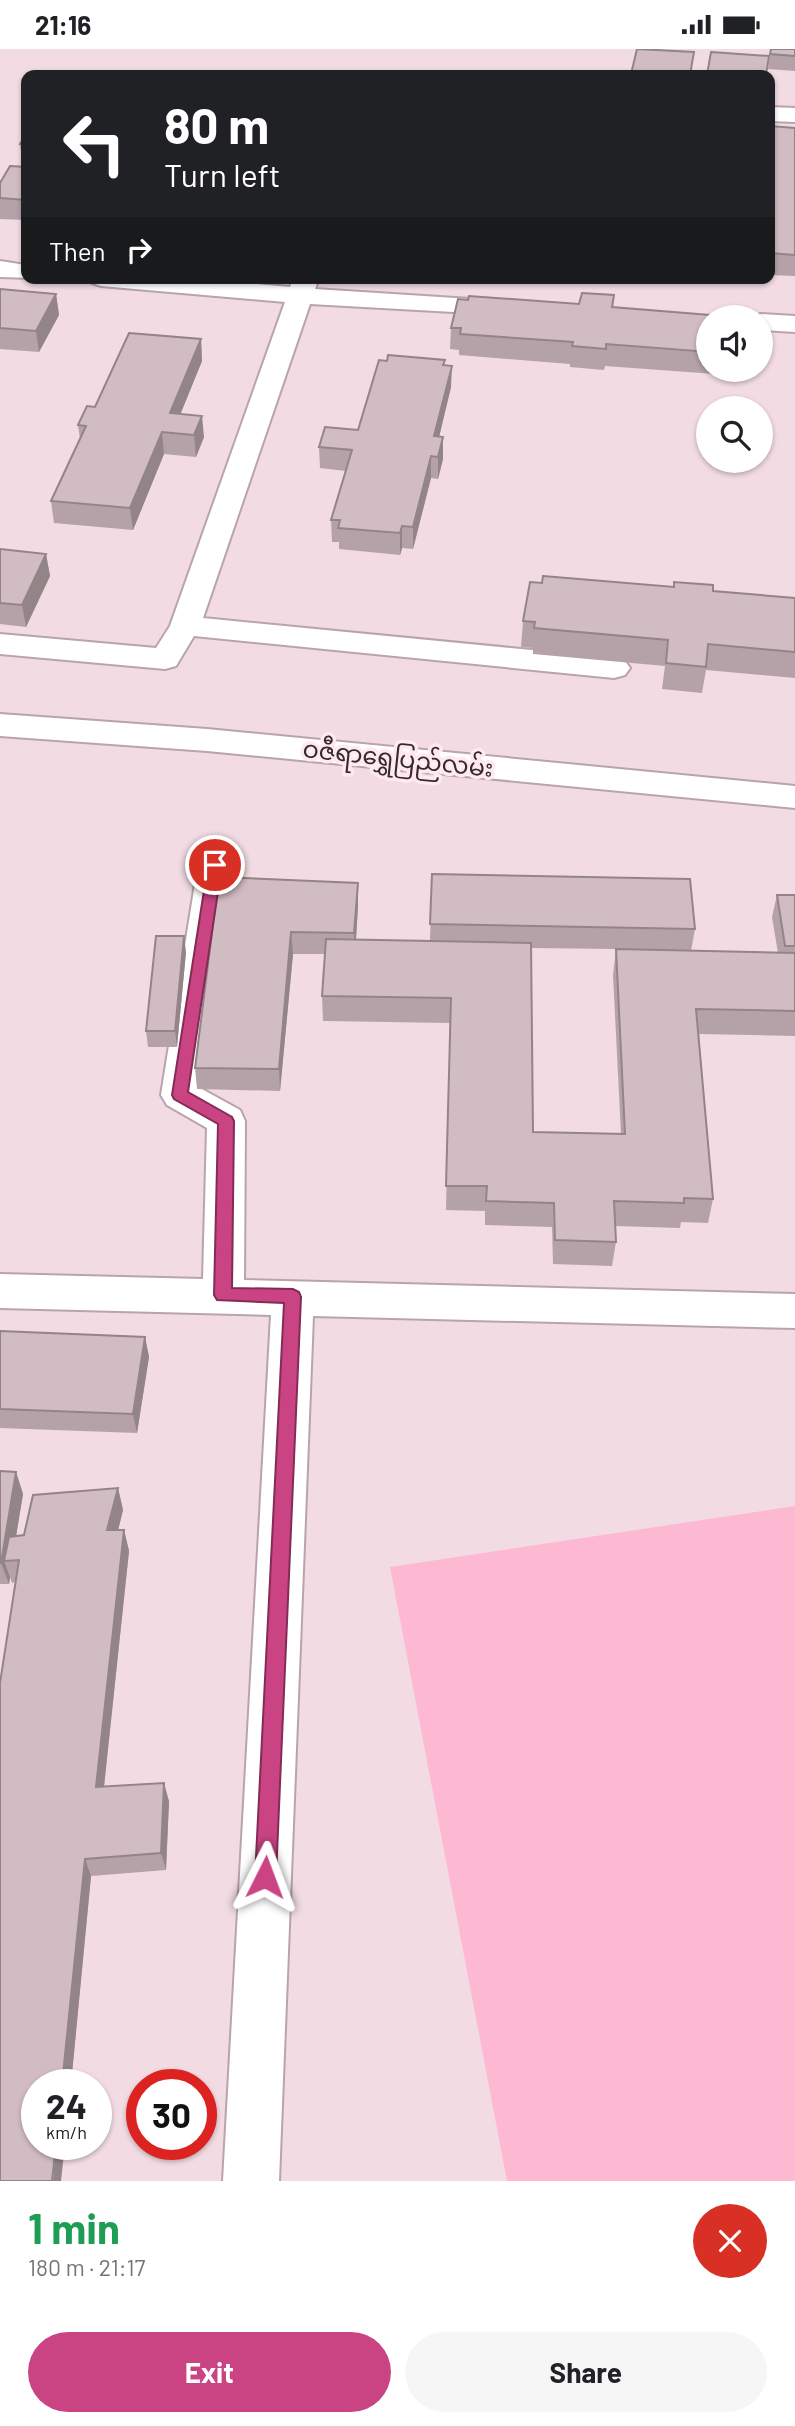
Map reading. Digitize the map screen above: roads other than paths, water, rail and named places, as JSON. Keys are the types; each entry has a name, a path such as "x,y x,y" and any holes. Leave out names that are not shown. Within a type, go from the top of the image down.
{"street":[{"path":"775,114 795,115"},
{"path":"0,269 21,271"},
{"path":"236,284 303,287 532,309"},
{"path":"0,644 165,659 185,626 303,287"},
{"path":"773,323 795,324"},
{"path":"185,626 614,668"},
{"name":"ဝဇီရာရွှေပြည်လမ်း","path":"0,725 221,741 795,797"},
{"path":"215,865 180,1095 226,1121 223,1295"},
{"path":"0,1291 795,1311"},
{"path":"251,2181 293,1297"}]}
